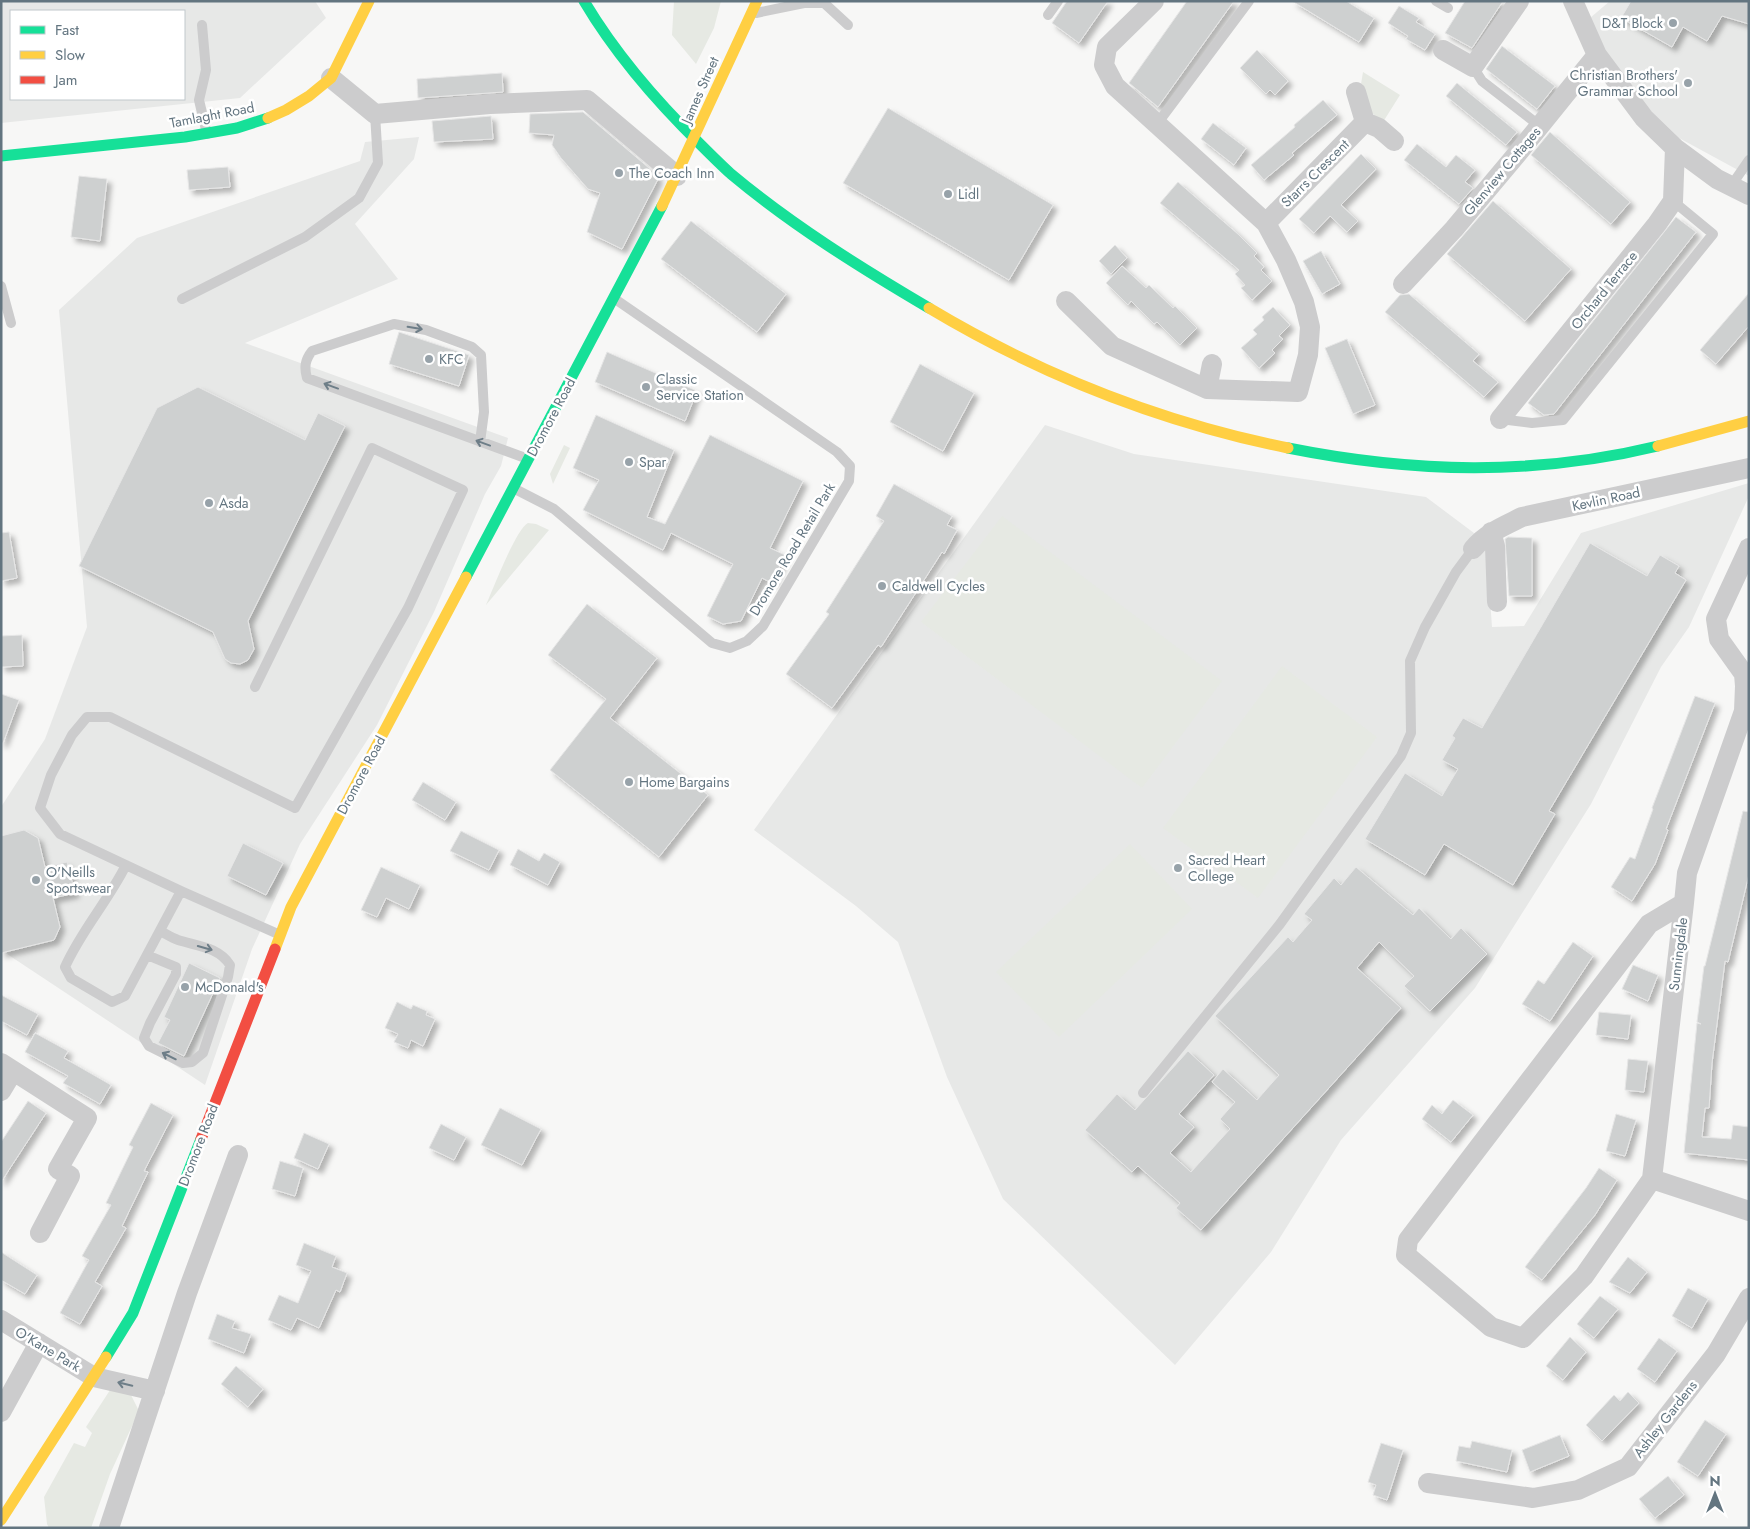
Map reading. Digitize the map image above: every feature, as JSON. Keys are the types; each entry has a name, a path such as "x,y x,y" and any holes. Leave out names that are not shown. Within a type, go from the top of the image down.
{"main road":[{"path":"584,1 600,28 628,67 662,107 732,175 800,226 949,321 1020,358 1093,391 1143,409 1234,436 1295,450 1376,463 1442,468 1525,467 1598,459 1703,435 1749,421"},
{"name":"James Street","path":"673,184 756,1"},
{"name":"Tamlaght Road","path":"1,156 207,134 268,119 294,106 322,87 331,78 368,2"},
{"path":"737,11 739,40"},
{"name":"Dromore Road","path":"4,1520 133,1313 291,908 673,184"}],"street":[{"path":"1066,300 1112,346 1207,389 1298,392 1308,355 1310,327 1304,302 1286,260 1266,223 1115,86 1104,65 1107,47 1154,1"},
{"path":"1443,50 1474,67 1519,1"},
{"path":"1574,1 1597,55 1615,82 1644,118 1674,148 1717,179 1749,195"},
{"name":"Glenview Cottages","path":"1402,284 1454,228 1597,55"},
{"path":"331,78 375,114 490,104 587,100 646,150 673,184"},
{"name":"Starrs Crescent","path":"1266,223 1379,130 1356,92"},
{"path":"1673,201 1674,148"},
{"name":"Orchard Terrace","path":"1500,419 1657,224 1673,201"},
{"path":"1207,389 1212,364"},
{"name":"Kevlin Road","path":"1473,549 1480,540 1491,532 1522,516 1749,468"},
{"path":"1491,532 1495,546 1497,602"},
{"name":"Sunningdale","path":"1684,902 1649,924 1408,1240 1406,1255 1491,1327 1523,1338 1584,1276 1652,1179 1684,902 1687,873 1744,711 1744,674 1719,639 1716,619 1749,548"},
{"path":"1,1091 7,1067 87,1118 58,1169 70,1176 40,1233"},
{"path":"109,1528 187,1293 238,1155"},
{"path":"1652,1179 1749,1211"},
{"name":"Ashley Gardens","path":"1428,1483 1533,1498 1578,1490 1628,1467 1716,1354 1749,1298"},
{"name":"O'Kane Park","path":"1,1320 94,1377"},
{"path":"1,1412 39,1343"},
{"path":"94,1377 155,1391"}],"lane":[{"path":"1048,15 1058,1"},
{"path":"1157,124 1249,1"},
{"path":"1436,1 1448,8"},
{"path":"751,14 804,3 823,2 848,25"},
{"path":"202,25 206,70 199,100 207,134"},
{"path":"1474,67 1482,81 1540,126"},
{"path":"182,299 305,237 359,198 378,163 375,114"},
{"path":"1731,186 1749,160"},
{"path":"1500,419 1532,423 1563,420 1713,234 1673,201"},
{"path":"1,286 11,323"},
{"name":"Dromore Road Retail Park","path":"514,488 554,509 712,643 730,648 747,641 763,626 849,480 850,466 837,452 614,299"},
{"path":"480,442 484,412 481,354 472,347 426,330 394,324 312,351 305,359 307,378 480,442 529,460"},
{"path":"255,687 372,448 464,490 408,608 295,808 110,717 87,717 72,735 51,775 40,808 60,834 279,935"},
{"path":"1143,1093 1280,924 1401,756 1411,733 1410,661 1429,619 1456,572 1473,549"},
{"path":"126,865 118,881 71,953 65,967 71,978 112,1002 125,996 181,891"},
{"path":"147,955 176,967 176,974 144,1038 149,1046 184,1063 192,1062 202,1053 228,977 230,965 225,956 213,950 175,939 160,931"}],"shaded area":[{"path":"1,1 315,1 326,18 240,98 1,123"},
{"path":"674,1 721,1 714,28 696,64 672,35"},
{"name":"Christian Brothers' Grammar School","path":"1610,1 1749,1 1749,176 1679,138 1645,105 1608,62 1590,18"},
{"path":"1363,72 1400,95 1383,122 1372,113 1360,90"},
{"path":"419,137 414,159 355,224 398,279 245,343 508,438 501,466 485,494 434,612 377,725 300,844 252,949 205,1085 1,950 1,807 45,739 87,627 59,310 137,238 360,161 365,142"},
{"name":"Sacred Heart College","path":"1045,425 1134,454 1426,497 1486,542 1492,627 1524,626 1581,533 1749,483 1749,496 1689,627 1661,667 1591,804 1475,988 1341,1140 1271,1252 1175,1365 1003,1199 947,1077 898,942 856,906 754,830"},
{"path":"564,445 570,448 553,484 550,474"},
{"path":"1002,516 1222,681 1142,788 921,622"},
{"path":"528,523 536,524 549,530 486,605 511,547"},
{"path":"1282,666 1377,737 1258,898 1163,828"},
{"path":"1130,844 1192,909 1059,1037 996,972"},
{"path":"112,1387 130,1393 139,1411 110,1474 91,1528 49,1528 44,1497 74,1443 85,1447 92,1433 86,1427"}],"building":[{"path":"1067,1 1108,1 1079,43 1052,23"},
{"path":"1187,1 1234,1 1158,107 1129,83"},
{"path":"1292,1 1346,1 1374,18 1359,42"},
{"path":"1465,1 1503,1 1472,48 1445,33"},
{"name":"D&T Block","path":"1631,1 1749,1 1749,24 1722,16 1707,41 1683,27 1672,47 1621,18"},
{"path":"1399,6 1419,18 1416,22 1435,34 1425,50 1406,39 1408,36 1388,23"},
{"path":"1502,46 1555,86 1537,109 1486,69"},
{"path":"1257,50 1288,81 1275,95 1270,90 1266,94 1240,68"},
{"path":"502,73 503,92 418,98 417,79"},
{"path":"1457,83 1517,132 1506,145 1446,96"},
{"path":"1323,100 1337,115 1292,153 1294,155 1264,180 1251,165"},
{"name":"Lidl","path":"888,108 1053,205 1009,280 843,183"},
{"path":"583,112 656,174 658,179 622,249 587,232 600,193 588,189 561,158 552,145 554,135 529,133 530,114"},
{"path":"491,116 493,139 434,142 432,121"},
{"path":"1213,123 1246,148 1234,165 1201,139"},
{"path":"1550,132 1630,202 1611,224 1531,155"},
{"path":"1417,144 1446,167 1456,155 1475,170 1465,182 1473,188 1459,204 1404,160"},
{"path":"1361,154 1376,169 1341,205 1358,221 1347,232 1330,216 1314,233 1299,219"},
{"path":"228,167 230,187 189,190 187,170"},
{"path":"79,176 107,179 100,241 71,237"},
{"path":"1178,182 1257,253 1254,256 1264,267 1261,270 1272,281 1252,300 1241,288 1245,285 1235,274 1239,270 1160,203"},
{"path":"1493,201 1571,269 1525,321 1447,254"},
{"path":"1676,217 1696,232 1554,414 1544,415 1528,403"},
{"path":"691,221 786,294 757,332 661,259"},
{"path":"1115,245 1127,258 1111,274 1099,261"},
{"path":"1321,251 1340,284 1322,294 1303,261"},
{"path":"1122,266 1146,288 1149,285 1173,308 1175,306 1197,328 1180,345 1157,322 1154,324 1131,301 1128,305 1106,283"},
{"path":"1749,293 1749,326 1716,364 1700,350"},
{"path":"1409,294 1479,354 1473,361 1498,382 1484,397 1385,312 1400,295"},
{"path":"1273,307 1290,325 1279,336 1283,339 1272,350 1275,353 1259,368 1241,348 1257,334 1253,330 1264,320 1262,317"},
{"name":"KFC","path":"399,332 469,355 459,386 389,364"},
{"path":"1347,339 1375,405 1353,414 1325,348"},
{"path":"607,352 697,391 685,421 595,382"},
{"path":"920,364 974,393 943,451 890,422"},
{"name":"Asda","path":"198,387 305,440 318,413 345,426 248,621 254,649 248,660 240,664 231,663 225,659 213,632 79,566 157,408"},
{"path":"596,415 674,450 647,517 665,524 710,435 803,481 770,548 785,555 772,583 762,578 741,621 723,624 707,616 733,564 671,533 663,550 583,510 599,480 573,468"},
{"path":"894,484 952,516 947,525 957,530 944,554 942,552 881,647 878,645 832,708 786,674 829,614 826,612 884,521 876,516"},
{"path":"9,532 17,578 1,581 1,533"},
{"path":"1508,537 1532,538 1532,596 1509,596 1505,539"},
{"path":"1590,543 1647,576 1660,555 1679,566 1675,573 1686,580 1549,811 1555,814 1513,885 1444,844 1425,875 1365,839 1405,773 1442,796 1458,769 1442,760 1455,738 1452,736 1463,718 1482,728"},
{"name":"Home Bargains","path":"587,604 657,658 610,718 708,795 659,857 550,770 606,699 548,655"},
{"path":"22,635 23,666 1,667 1,636"},
{"path":"1,694 19,700 3,743 1,743"},
{"path":"1695,696 1715,703 1666,829 1668,830 1655,864 1632,901 1611,887 1630,857 1635,859 1652,808"},
{"path":"423,782 456,802 445,820 412,800"},
{"path":"1743,811 1749,812 1749,874 1728,962 1725,961 1712,1063 1709,1108 1705,1108 1702,1137 1731,1139 1733,1125 1749,1127 1749,1160 1684,1153 1697,1023 1701,1024 1697,1022 1704,966"},
{"name":"O'Neills Sportswear","path":"24,830 38,838 45,867 67,862 75,893 53,898 60,927 54,940 1,953 1,836"},
{"path":"461,831 499,850 489,870 450,851"},
{"path":"243,843 283,863 266,895 227,876"},
{"path":"518,849 539,861 544,853 560,862 548,885 510,865"},
{"path":"381,867 420,885 409,909 386,898 377,917 361,910"},
{"path":"1356,867 1413,915 1419,908 1451,939 1461,928 1487,954 1430,1011 1404,986 1414,976 1379,942 1357,968 1401,1008 1201,1230 1176,1208 1180,1203 1138,1166 1132,1172 1085,1130 1117,1094 1135,1110 1188,1051 1214,1075 1179,1114 1194,1127 1170,1153 1191,1172 1230,1129 1220,1119 1235,1102 1212,1082 1223,1069 1257,1100 1279,1075 1215,1016 1288,937 1293,942 1312,920 1304,914 1334,878 1341,885"},
{"path":"1573,942 1593,956 1550,1021 1522,1004 1538,980 1544,984"},
{"path":"189,963 220,978 184,1056 158,1043 170,1020 164,1017"},
{"path":"1633,965 1658,975 1648,1001 1622,989"},
{"path":"1,995 38,1014 27,1035 1,1021"},
{"path":"397,1002 411,1009 413,1005 427,1011 426,1015 435,1019 423,1046 411,1040 408,1048 394,1042 398,1034 385,1028"},
{"path":"1599,1012 1631,1015 1628,1039 1596,1035"},
{"path":"35,1033 68,1051 64,1058 111,1085 100,1104 63,1083 68,1076 25,1052"},
{"path":"1628,1059 1648,1061 1644,1092 1625,1090"},
{"path":"1453,1100 1473,1115 1451,1142 1422,1119 1432,1105 1442,1114"},
{"path":"28,1101 46,1113 1,1182 1,1142"},
{"path":"151,1103 173,1115 144,1171 148,1172 122,1226 126,1228 95,1282 102,1286 80,1324 60,1313 89,1260 82,1256 111,1205 106,1203 133,1147 129,1145"},
{"path":"500,1108 541,1129 522,1165 481,1145"},
{"path":"1616,1114 1636,1120 1625,1156 1606,1151"},
{"path":"441,1124 466,1137 454,1160 429,1148"},
{"path":"304,1133 329,1144 318,1169 294,1158"},
{"path":"280,1161 303,1168 295,1196 272,1189"},
{"path":"1599,1168 1617,1180 1595,1215 1542,1280 1525,1267 1586,1188"},
{"path":"304,1243 336,1256 332,1267 347,1273 340,1292 336,1290 319,1328 297,1318 291,1330 268,1320 279,1295 298,1303 311,1271 296,1265"},
{"path":"1,1252 37,1275 25,1294 1,1280"},
{"path":"1628,1257 1647,1272 1630,1293 1609,1282"},
{"path":"1688,1288 1708,1299 1692,1328 1672,1316"},
{"path":"1600,1296 1618,1309 1594,1338 1577,1324"},
{"path":"217,1314 235,1321 232,1328 251,1334 244,1353 208,1339"},
{"path":"1570,1337 1586,1352 1563,1380 1546,1366"},
{"path":"1659,1338 1677,1351 1655,1382 1637,1369"},
{"path":"236,1366 263,1389 248,1407 221,1384"},
{"path":"1628,1392 1639,1403 1602,1441 1586,1425 1614,1395 1620,1401"},
{"path":"1705,1420 1726,1434 1698,1476 1677,1462"},
{"path":"1560,1435 1569,1456 1530,1472 1522,1450"},
{"path":"1472,1441 1512,1450 1507,1472 1456,1461 1459,1446 1470,1448"},
{"path":"1381,1443 1403,1450 1387,1500 1373,1495 1376,1485 1368,1482"},
{"path":"1668,1476 1684,1495 1655,1518 1639,1499"}],"traffic: fast":[{"path":"584,1 609,40 638,77 684,128 731,174 778,211 827,245 929,308"},
{"path":"1,156 185,137 237,128 268,118"},
{"path":"466,577 662,206"},
{"path":"1288,448 1381,462 1473,468 1565,462 1612,456 1658,446"},
{"path":"106,1357 133,1313 201,1139"}],"traffic: slow":[{"path":"268,118 309,96 331,78 369,1"},
{"path":"662,206 757,1"},
{"path":"929,308 1014,354 1102,393 1194,425 1288,448"},
{"path":"1658,446 1749,421"},
{"path":"275,949 291,907 466,577"},
{"path":"1,1520 106,1357"}],"traffic: jam":[{"path":"201,1139 275,949"}],"place":[{"name":"D&T Block","path":"1673,23"},
{"name":"Christian Brothers' Grammar School","path":"1688,83"},
{"name":"The Coach Inn","path":"619,173"},
{"name":"Lidl","path":"948,194"},
{"name":"KFC","path":"429,359"},
{"name":"Classic Service Station","path":"646,387"},
{"name":"Spar","path":"629,462"},
{"name":"Asda","path":"209,503"},
{"name":"Caldwell Cycles","path":"882,586"},
{"name":"Home Bargains","path":"629,782"},
{"name":"Sacred Heart College","path":"1178,868"},
{"name":"O'Neills Sportswear","path":"36,880"},
{"name":"McDonald's","path":"185,987"}]}
